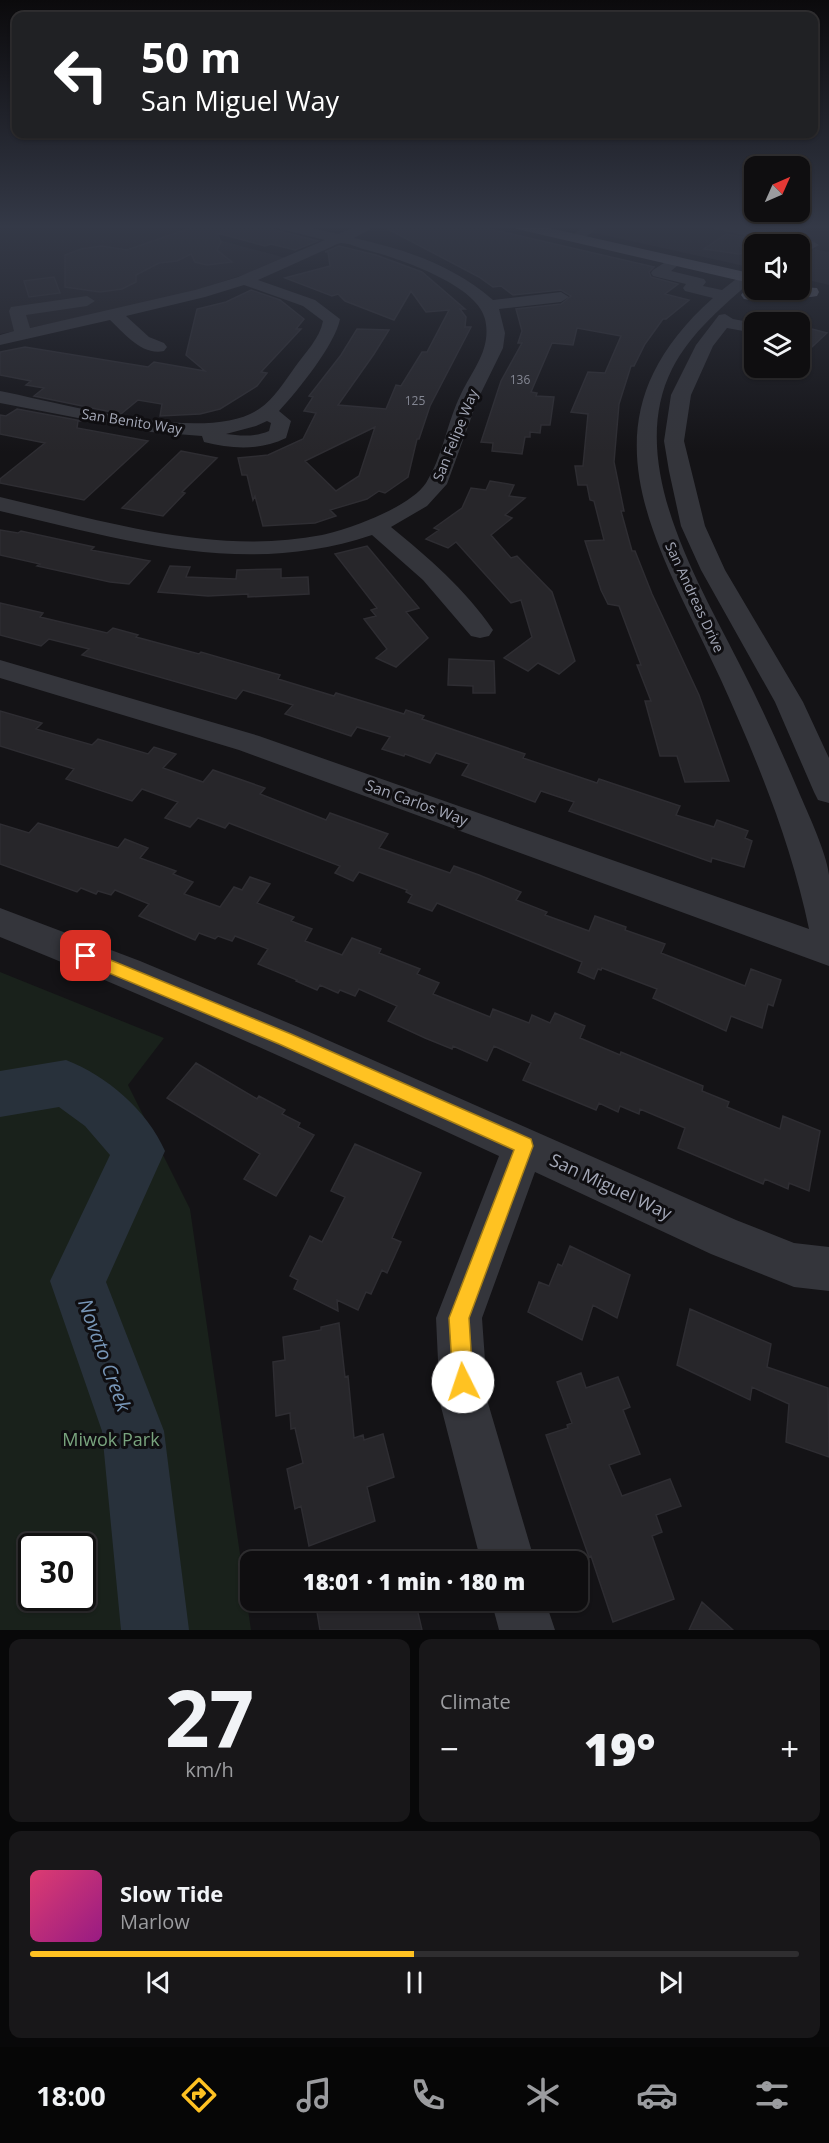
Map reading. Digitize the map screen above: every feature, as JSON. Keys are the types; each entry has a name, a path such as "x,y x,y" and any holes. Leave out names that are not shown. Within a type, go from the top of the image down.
{"street":[{"path":"24,334 17,311 108,304 154,305 168,301"},
{"name":"San Benito Way","path":"0,397 181,430 232,442 261,442 279,434 281,421 267,412 330,329 332,319 304,301"},
{"path":"484,301 489,305 524,301"},
{"name":"San Andreas Drive","path":"726,301 691,329 663,370 655,388 649,418 647,438 649,462 659,513 671,549 734,678 793,816 820,895 829,943"},
{"name":"San Andreas Drive","path":"736,301 705,345 681,395 674,441 693,526 700,544 789,702 829,792"},
{"path":"0,340 24,334 108,304"},
{"path":"108,304 143,342 158,348"},
{"name":"San Felipe Way","path":"0,504 172,540 217,547 256,549 320,543 376,527 406,510 434,489 468,399 496,343 496,328 489,305"},
{"path":"723,321 744,326"},
{"path":"376,527 429,570 457,598 480,630"},
{"name":"San Carlos Way","path":"0,669 249,743 829,951"},
{"name":"San Miguel Way","path":"0,922 275,1035 727,1238 794,1264 829,1269"},
{"path":"505,1551 465,1403 459,1318 524,1146"},
{"path":"522,1611 526,1630"}],"shaded area":[{"path":"0,301 154,301 118,310 0,334"}],"green space":[{"name":"Miwok Park","path":"0,972 164,1038 128,1085 190,1209 240,1554 240,1611 248,1611 251,1630 0,1630"}],"building":[{"path":"281,301 304,319 296,329 301,329 261,372 267,373 257,386 220,409 200,414 160,416 162,404 138,400 121,414 34,396 44,388 26,385 31,381 0,375 0,352 25,347 148,367 154,362 205,371 186,355 197,309 226,302"},
{"path":"345,301 405,301 394,320"},
{"path":"418,301 456,301 465,309 460,309 466,317 465,327 471,327 430,406 419,439 417,439 408,477 385,493 379,491 367,499 330,510 336,516 315,523 263,526 255,496 253,500 247,475 242,475 238,458 268,455 303,439 316,413 304,411 313,397 309,396 341,355 357,329 389,330 338,405 386,409 396,385 401,386 422,352 427,352 449,310 426,312","holes":["375,427 359,476 336,491 305,461"]},
{"path":"565,301 688,301 663,319 645,344 634,366 631,366 619,404 614,462 624,511 621,511 632,551 635,551 652,594 699,695 729,781 685,782 677,756 660,756 645,701 651,701 637,665 641,665 619,606 608,604 601,590 585,541 604,540 594,501 590,500 587,485 578,485 575,466 583,466 588,414 571,412 588,372 605,373 621,336 577,328 573,345 552,343 531,392 537,393 536,396 554,397 550,425 541,425 540,433 530,432 530,437 525,437 522,454 492,451 493,443 481,442 501,381 522,343 518,343 522,331 516,309 561,304"},
{"path":"810,329 827,333 810,349"},
{"path":"17,409 82,421 78,421 77,428 148,441 84,500 0,483 0,479 45,443 0,434 0,415 6,416"},
{"path":"181,451 217,458 182,492 185,493 163,516 122,508"},
{"path":"490,481 514,485 509,496 525,498 505,515 512,518 491,535 511,558 517,556 552,592 575,661 559,674 538,663 528,671 504,658 532,637 521,600 511,603 456,542 448,548 426,539 439,530 434,528 462,508 471,488 486,490"},
{"path":"0,530 18,533 21,531 94,547 91,550 150,561 129,584 110,582 37,566 40,564 0,555"},
{"path":"367,546 419,608 406,612 428,638 396,667 376,658 387,649 364,619 376,616 371,610 377,608 335,554"},
{"path":"170,566 190,567 186,577 236,579 237,570 281,569 281,578 308,577 309,594 248,597 248,594 208,596 158,592"},
{"path":"0,603 43,613 40,617 107,633 113,628 138,635 136,637 199,654 201,652 280,675 278,679 334,696 336,693 404,714 406,710 424,716 422,719 525,754 523,758 597,783 599,779 680,806 676,815 714,827 717,820 748,831 745,838 752,841 744,867 712,858 711,862 569,811 574,802 541,791 535,802 462,775 469,764 436,753 430,763 382,749 390,737 357,727 351,736 285,714 293,705 243,690 236,699 82,655 89,649 49,639 41,646 0,635"},
{"path":"449,659 494,661 495,693 473,693 473,686 448,685"},
{"path":"0,711 42,723 36,729 92,745 98,739 148,754 154,747 176,754 163,768 203,782 213,770 265,788 260,794 326,820 330,813 388,834 379,848 450,873 454,866 479,875 521,892 516,900 547,912 545,915 589,931 595,916 626,927 625,930 665,944 661,953 745,986 751,969 781,980 773,1006 768,1004 762,1028 731,1016 726,1031 653,998 657,989 602,968 598,969 594,979 578,972 582,962 437,903 432,911 408,902 412,895 406,892 407,890 359,872 353,881 335,873 340,866 229,823 225,828 198,818 190,827 165,818 178,802 142,789 132,801 66,779 74,769 0,746"},
{"path":"38,823 118,848 125,839 148,848 140,858 176,871 173,874 193,882 184,894 220,907 234,887 242,890 250,877 270,884 257,903 294,917 291,921 312,929 305,941 342,955 352,938 381,949 379,953 420,969 417,974 439,983 433,994 490,1017 493,1009 529,1023 532,1015 550,1023 555,1013 585,1026 580,1038 620,1055 621,1052 703,1086 702,1091 729,1102 727,1107 780,1129 783,1116 820,1131 809,1191 789,1183 788,1189 765,1179 763,1184 678,1148 685,1128 640,1109 639,1114 620,1106 618,1112 599,1103 596,1110 523,1080 531,1063 494,1046 487,1061 453,1046 452,1049 425,1038 388,1021 397,1006 359,989 355,996 340,990 338,993 320,985 317,990 258,964 268,949 235,936 232,941 218,936 215,939 199,933 195,940 139,916 149,904 115,890 111,895 98,891 96,894 81,888 77,892 0,864 0,824 29,833"},
{"path":"196,1063 257,1099 259,1096 285,1110 282,1114 300,1123 298,1127 314,1135 276,1196 244,1179 260,1154 167,1098"},
{"path":"355,1144 421,1173 392,1238 401,1242 387,1273 382,1270 371,1294 366,1292 358,1310 337,1300 338,1311 294,1289 298,1280 290,1276 310,1236 322,1242 345,1197 331,1191"},
{"path":"570,1246 630,1275 617,1318 593,1305 582,1340 528,1312 539,1282 549,1286 558,1264 562,1266"},
{"path":"690,1309 771,1344 767,1367 828,1388 829,1457 786,1442 789,1404 752,1387 750,1400 677,1365"},
{"path":"339,1323 345,1377 348,1376 354,1438 363,1435 364,1440 383,1434 394,1477 367,1487 375,1521 309,1546 301,1506 295,1509 287,1469 303,1463 295,1428 291,1429 290,1413 276,1416 273,1362 285,1360 283,1337 321,1330 321,1327"},
{"path":"581,1373 586,1388 618,1377 630,1407 623,1410 640,1454 609,1465 622,1496 670,1479 681,1506 656,1515 662,1532 652,1536 674,1599 613,1622 546,1435 568,1428 567,1425 572,1423 557,1382"},
{"path":"702,1602 733,1630 689,1630"},
{"path":"317,1611 418,1611 422,1630 320,1630"}],"waterway":[{"name":"Novato Creek","path":"0,1094 66,1083 103,1109 139,1151 78,1281 133,1431 155,1630"}],"route":[{"path":"86,956 285,1039 524,1146 459,1318 463,1382"}]}
